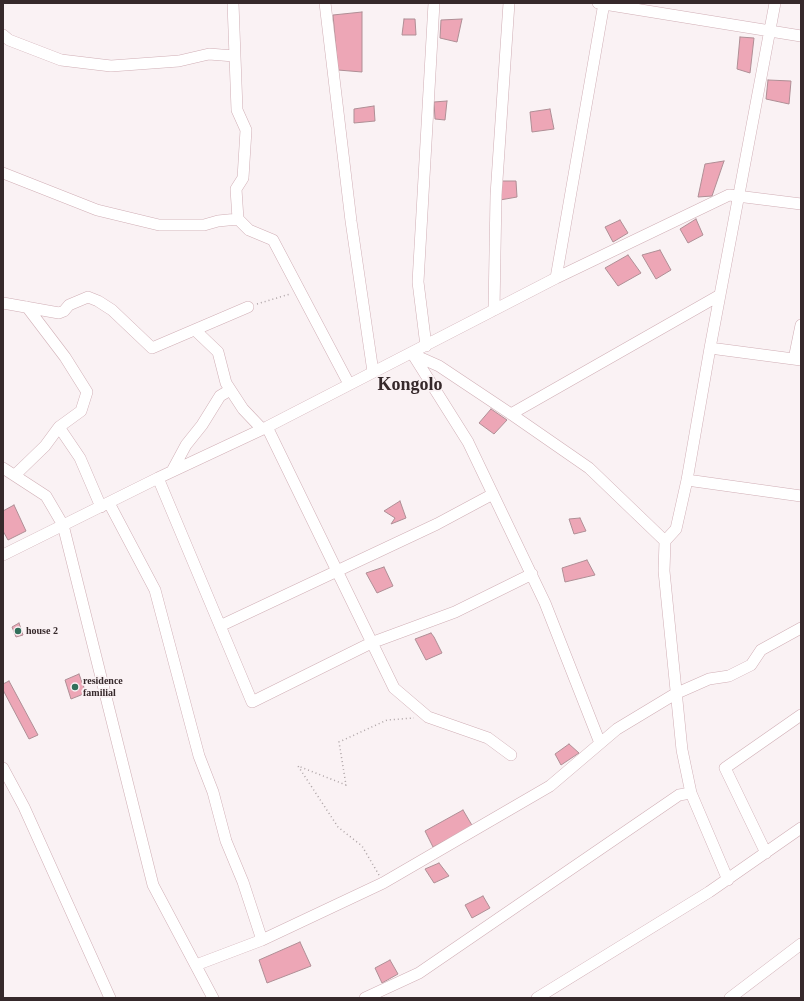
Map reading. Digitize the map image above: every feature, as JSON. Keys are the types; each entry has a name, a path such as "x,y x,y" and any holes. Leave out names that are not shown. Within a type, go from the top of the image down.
{"street":[{"path":"233,3 237,110 246,130 243,178 236,189 238,220 249,230 273,240 350,384"},
{"path":"325,3 351,221 373,372"},
{"path":"426,346 418,282 434,3"},
{"path":"494,310 496,194 509,3"},
{"path":"728,880 691,794 682,750 675,694 672,641 664,571 666,541 676,529 687,480 738,196 775,3"},
{"path":"556,278 602,4 801,36"},
{"path":"3,35 9,40 61,60 111,66 179,61 209,54 234,56"},
{"path":"3,173 97,210 159,225 204,225 218,221 238,220"},
{"path":"3,555 172,471 264,428 556,278 729,195 801,204"},
{"path":"511,414 720,294"},
{"path":"3,303 59,313 64,311 69,305 88,297 98,301 112,310 152,348 248,308"},
{"path":"15,475 45,446 59,426 81,411 87,392 65,357 27,307"},
{"path":"710,348 798,360 801,325"},
{"path":"195,330 218,352 226,383 242,409 264,428 337,571 394,688 428,717 488,738 511,755"},
{"path":"412,353 439,366 589,468 666,541"},
{"path":"412,353 468,442 532,574 545,603 600,743"},
{"path":"172,471 186,445 202,425 220,396 230,390"},
{"path":"59,426 80,458 105,505 155,590 200,756 213,792 226,841 243,882 262,940"},
{"path":"3,468 46,496 63,525 153,885 213,998"},
{"path":"158,478 252,702 371,643 455,612 532,574"},
{"path":"687,480 801,496"},
{"path":"220,626 437,524 493,494"},
{"path":"196,965 262,940 384,884 550,786 617,729 675,694 709,679 728,676 751,665 760,650 801,628"},
{"path":"766,853 725,768 801,715"},
{"path":"3,768 24,807 110,998"},
{"path":"365,998 419,973 679,795 691,794"},
{"path":"537,998 728,880 801,828"},
{"path":"730,998 801,944"}],"path":[{"path":"248,308 300,291"},
{"path":"384,884 362,846 338,827 298,766 346,785 339,742 387,720 428,717"}],"building":[{"path":"362,12 362,72 338,70 333,15"},
{"path":"404,19 415,19 416,35 402,35"},
{"path":"462,19 457,42 440,38 441,20"},
{"path":"740,37 754,38 750,73 737,69"},
{"path":"768,80 791,81 789,104 766,99"},
{"path":"447,101 445,120 435,119 434,102"},
{"path":"374,106 375,121 354,123 354,109"},
{"path":"550,109 554,129 532,132 530,112"},
{"path":"724,161 712,196 698,197 705,164"},
{"path":"501,181 516,181 517,197 500,200"},
{"path":"696,219 703,235 688,243 680,229"},
{"path":"620,220 628,233 613,242 605,227"},
{"path":"660,250 671,270 656,279 642,255"},
{"path":"628,255 641,273 618,286 605,268"},
{"path":"491,409 507,420 494,434 479,423"},
{"path":"400,501 406,518 391,524 395,518 384,511"},
{"path":"14,505 26,531 8,540 3,531 3,511"},
{"path":"580,518 586,531 574,534 569,519"},
{"path":"587,560 595,575 565,582 562,568"},
{"path":"384,567 393,586 377,593 366,573"},
{"name":"house 2","path":"19,623 23,635 16,637 12,627"},
{"path":"431,633 442,653 426,660 415,639"},
{"name":"residence familial","path":"79,674 86,693 71,699 65,680"},
{"path":"9,681 38,735 29,739 3,690 3,684"},
{"path":"569,744 579,753 561,765 555,754"},
{"path":"463,810 473,827 433,847 425,831"},
{"path":"439,863 449,876 434,883 425,869"},
{"path":"483,896 490,908 472,918 465,905"},
{"path":"300,942 311,966 267,983 259,960"},
{"path":"390,960 398,974 382,983 375,968"}],"place":[{"name":"house 2","path":"18,631"},
{"name":"residence familial","path":"75,687"}],"district":[{"name":"Kongolo","path":"410,385"}]}
